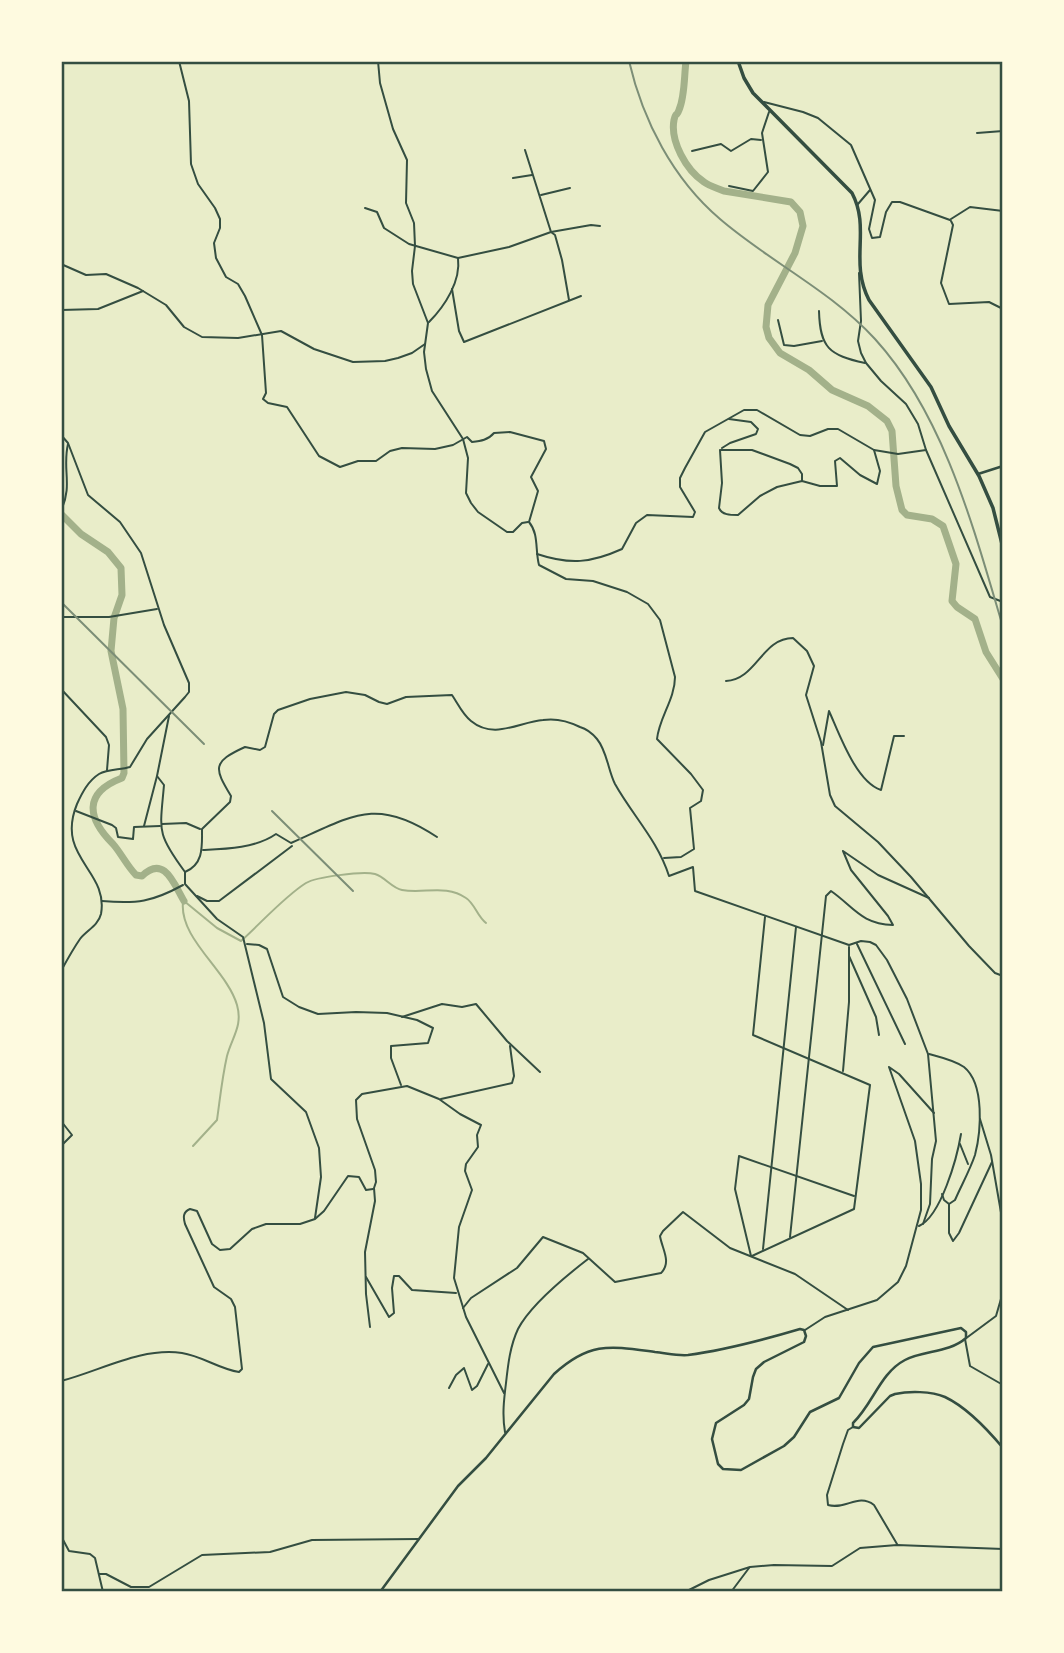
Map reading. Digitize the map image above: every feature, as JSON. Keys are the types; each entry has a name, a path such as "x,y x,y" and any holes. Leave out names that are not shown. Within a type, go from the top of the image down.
{"main road":[{"path":"738,61 744,78 760,102 843,183 858,205 862,228 859,271 863,288 931,387 955,438 978,474 993,508 1003,548"},
{"path":"978,474 1003,466"},
{"path":"380,1592 458,1486 554,1374 564,1365 593,1349 612,1346 686,1355 804,1330 804,1342 773,1356 756,1369 749,1399 716,1423 712,1440 718,1464 723,1469 741,1470 785,1446 810,1412 839,1398 859,1363 873,1347 949,1328 965,1329 965,1339 945,1349 904,1360 896,1367 883,1380 867,1409 853,1423 853,1427 859,1428 895,1394 936,1395 944,1397 966,1413 1003,1448"}],"street":[{"path":"179,61 189,101 191,164 198,184 220,219 220,228 214,243 216,258 226,277 237,284 245,296 262,335 266,393 263,399 268,403 288,407 319,456 340,467 358,461 376,461 402,448 435,449 453,445 467,437 472,442 480,442 494,433 525,435 546,444 531,477 538,491 529,522"},
{"path":"378,61 380,83 393,130 407,160 406,203 414,223 413,284 428,323 426,369 432,391 463,439 468,458 466,493 478,512 507,532 513,532 522,523 529,522"},
{"path":"760,102 817,118 845,139 856,152 876,200 869,229 872,238 880,237 886,212 892,202 900,202 950,220 953,225 941,283 949,304 989,302 1003,309"},
{"path":"729,186 753,191 768,172 762,133 769,111"},
{"path":"977,133 1003,131"},
{"path":"692,151 721,145 732,151 751,139 762,140"},
{"path":"525,150 551,232 555,234 569,301"},
{"path":"513,178 533,175"},
{"path":"540,195 560,188 570,188"},
{"path":"858,205 871,189"},
{"path":"950,220 970,207 1003,211"},
{"path":"365,208 377,212 384,228 415,246 458,258 509,247 551,232 600,226"},
{"path":"428,323 452,289 460,271 458,258"},
{"path":"61,264 86,275 106,274 144,291 166,305 184,327 202,337 238,338 281,331 314,349 354,362 398,358 412,353 426,343"},
{"path":"859,271 861,321 858,341 866,363 906,404 918,424 926,450 990,597 1003,602"},
{"path":"452,289 464,342 581,296"},
{"path":"61,310 98,309 144,291"},
{"path":"819,311 823,341 839,356 866,363"},
{"path":"778,320 784,345 823,341"},
{"path":"537,554 571,563 599,558 622,549 636,523 647,515 693,517 695,512 680,487 680,478 705,432 744,410 757,410 800,435 810,436 828,429 838,429 874,450 898,454 926,450"},
{"path":"720,450 730,443 756,434 758,429 751,422 728,419"},
{"path":"61,435 68,443 88,495 120,522 141,553 158,609 189,683 186,697 147,739 130,767 97,775 88,783 75,811 71,829 73,844 97,884 101,914 98,922 82,936 61,971"},
{"path":"61,511 68,488 65,457 68,443"},
{"path":"720,450 720,511 728,515 738,515 769,490 803,481 820,486 837,486 835,461 840,458 860,475 877,484 880,471 874,450"},
{"path":"720,450 752,450 790,464 803,474 803,481"},
{"path":"529,522 536,537 539,565 569,580 593,581 627,592 648,604 660,620 675,686 659,726 657,739 703,790 701,801 690,808 694,849 681,857 663,858"},
{"path":"61,617 109,617 158,609"},
{"path":"726,681 738,679 777,641 793,638 800,642 814,666 806,695 835,806 878,842 969,946 995,973 1003,976"},
{"path":"61,689 106,737 109,745 106,771"},
{"path":"186,872 194,868 201,857 202,829 230,802 231,796 218,776 218,768 225,759 245,747 260,750 265,747 274,714 278,710 310,699 346,692 365,695 387,704 406,697 452,695 470,721 490,730 504,730 544,719 558,719 590,732 601,745 610,773 623,798 663,858 670,876 693,867 695,891 849,945 870,942 876,945 887,960 907,999 928,1054 936,1141 931,1167 930,1204 923,1224"},
{"path":"822,750 829,711 858,768 871,785 881,790 894,736 904,736"},
{"path":"144,826 169,715"},
{"path":"157,776 164,785 161,825 169,851 186,872 185,884 217,919 243,937 264,1023 271,1079 306,1112 319,1148 321,1177 315,1219"},
{"path":"75,811 112,825 116,828 118,837 133,839 134,827 144,826 186,823 202,829"},
{"path":"202,850 235,848 276,834 291,843 356,814 381,812 419,825 437,837"},
{"path":"196,895 207,901 219,901 292,846"},
{"path":"790,1237 824,900 831,891 859,916 881,925 893,925 851,870 843,851 878,875 929,898"},
{"path":"101,901 145,902 185,884"},
{"path":"751,1256 854,1209 870,1083 753,1035 765,916"},
{"path":"763,1250 796,927"},
{"path":"857,943 905,1044"},
{"path":"246,944 267,949 283,997 299,1007 318,1014 377,1011 422,1022 433,1030 428,1042 391,1046 391,1058 401,1086"},
{"path":"842,1072 849,1002 849,945"},
{"path":"849,955 876,1017 879,1035"},
{"path":"401,1018 442,1004 462,1007 476,1004 510,1045 540,1072"},
{"path":"439,1099 512,1083 514,1076 510,1045"},
{"path":"928,1054 967,1069 975,1083 1003,1224"},
{"path":"804,1330 825,1317 877,1300 898,1282 906,1266 918,1227 921,1184 916,1146 889,1067 899,1074 935,1114"},
{"path":"370,1327 365,1252 375,1202 376,1182 375,1170 357,1119 356,1100 362,1094 407,1086 439,1099 481,1125 477,1135 478,1147 466,1164 465,1171 472,1190 459,1227 454,1267 462,1308 505,1393"},
{"path":"949,1204 955,1200 974,1158 980,1118"},
{"path":"61,1121 72,1135 61,1146"},
{"path":"918,1227 932,1217 961,1134"},
{"path":"959,1143 969,1166"},
{"path":"751,1256 735,1189 739,1156 855,1197"},
{"path":"949,1204 949,1233 953,1241 992,1162"},
{"path":"61,1381 144,1355 172,1352 202,1358 230,1371 239,1372 242,1369 241,1345 235,1307 231,1299 214,1287 185,1224 186,1211 190,1209 197,1212 212,1244 220,1250 230,1250 241,1237 259,1227 279,1223 300,1224 315,1219 324,1211 348,1176 359,1177 366,1190 374,1188"},
{"path":"942,1194 949,1204"},
{"path":"462,1308 471,1298 517,1268 543,1237 589,1258 614,1282 661,1273 666,1266 666,1254 660,1236 683,1212 730,1248 795,1274 848,1310"},
{"path":"505,1434 505,1393 513,1342 523,1321 537,1304 589,1258"},
{"path":"365,1276 373,1285 389,1317 394,1313 394,1276 399,1276 412,1290 457,1293"},
{"path":"1003,1292 996,1316 965,1339 970,1366 1003,1385"},
{"path":"449,1388 456,1375 464,1368 472,1390 477,1386 488,1363"},
{"path":"853,1427 848,1430 843,1444 827,1495 828,1506 837,1507 856,1500 868,1500 874,1505 897,1545"},
{"path":"61,1536 69,1550 90,1554 95,1558 103,1592"},
{"path":"99,1574 106,1574 131,1587 154,1585 202,1555 270,1552 312,1541 420,1539"},
{"path":"685,1592 709,1580 750,1567 832,1566 860,1548 897,1545 1003,1549"},
{"path":"731,1592 750,1567"},
{"path":"130,1592 131,1587"}],"waterway":[{"path":"686,61 682,99 673,128 677,146 691,170 713,187 791,202 800,212 803,226 795,253 768,305 766,327 769,338 780,353 809,370 832,390 868,406 887,421 892,431 896,486 902,510 907,515 932,519 943,526 956,564 952,601 975,619 986,652 1003,679"},
{"path":"61,514 81,534 108,552 121,568 122,595 114,618 111,651 123,709 124,773 122,778 100,791 93,807 94,816 104,834 136,875 142,876 156,868 162,870 172,880 184,901"},
{"path":"184,901 217,928 241,941 306,883 329,877 369,873 379,875 402,890 451,891 469,901 486,923"},
{"path":"183,902 188,929 232,992 239,1019 225,1064 217,1120 193,1146"}],"railway":[{"path":"629,61 652,127 662,148 688,186 720,219 839,306 875,339 899,370 939,438 981,552 1003,627"},
{"path":"61,602 204,744"},
{"path":"272,811 353,891"}]}
